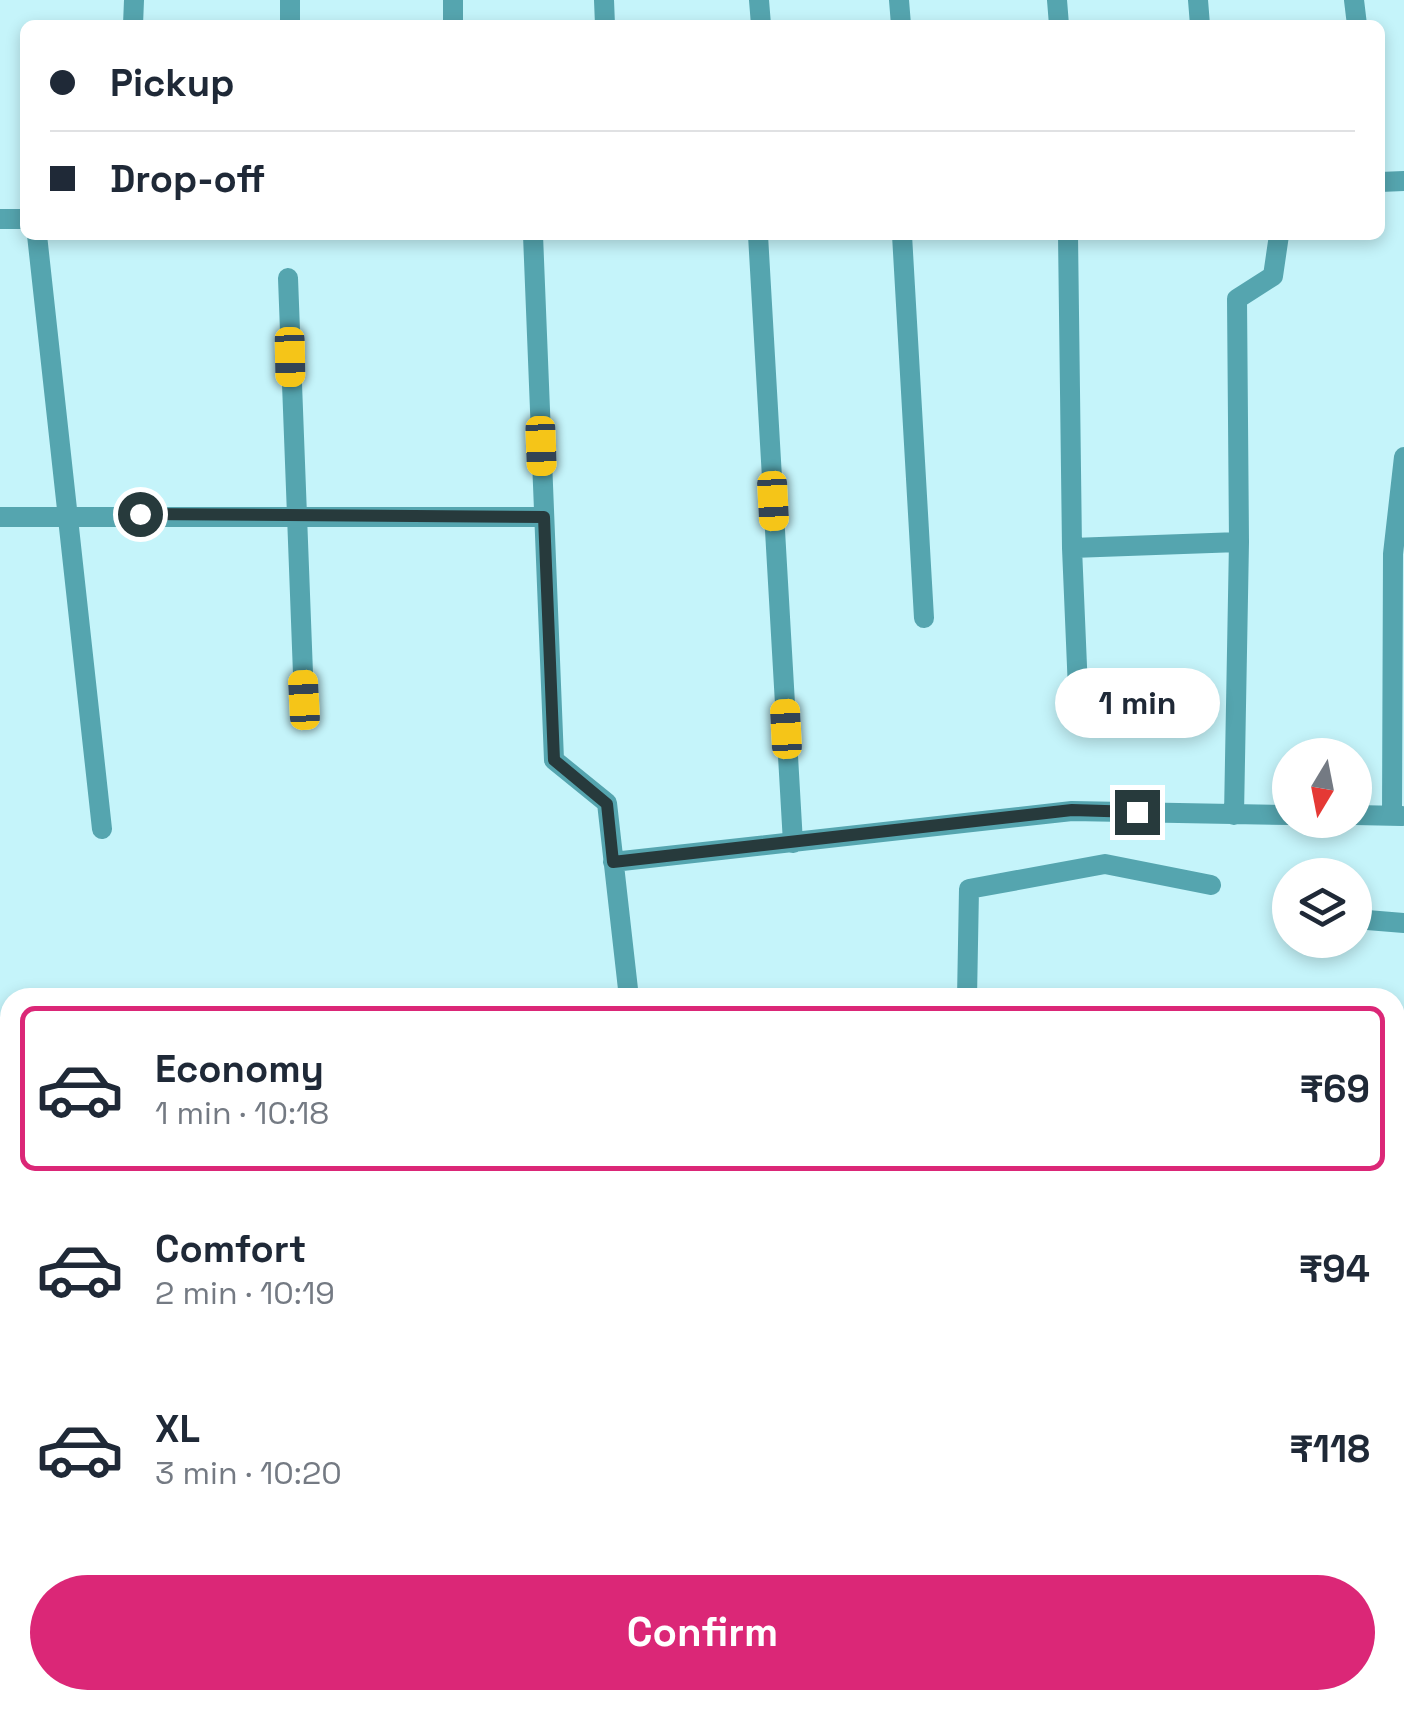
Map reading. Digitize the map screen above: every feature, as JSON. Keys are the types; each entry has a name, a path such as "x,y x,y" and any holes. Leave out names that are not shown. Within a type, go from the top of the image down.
{"street":[{"path":"38,240 102,829"},
{"path":"533,240 554,760 607,804 628,988"},
{"path":"758,240 793,843"},
{"path":"902,240 924,618"},
{"path":"1068,240 1078,690"},
{"path":"1234,815 1239,542 1237,298 1273,276 1277,240"},
{"path":"288,278 304,700"},
{"path":"1372,815 1398,816 1393,554 1404,457"},
{"path":"0,517 544,517"},
{"path":"1072,548 1239,542"},
{"path":"613,862 1072,810 1272,815"},
{"path":"968,988 969,889 1105,864 1210,885"},
{"path":"1372,921 1404,924"}],"route":[{"path":"140,514 544,517 554,760 607,804 613,862 1072,810 1137,812"}]}
